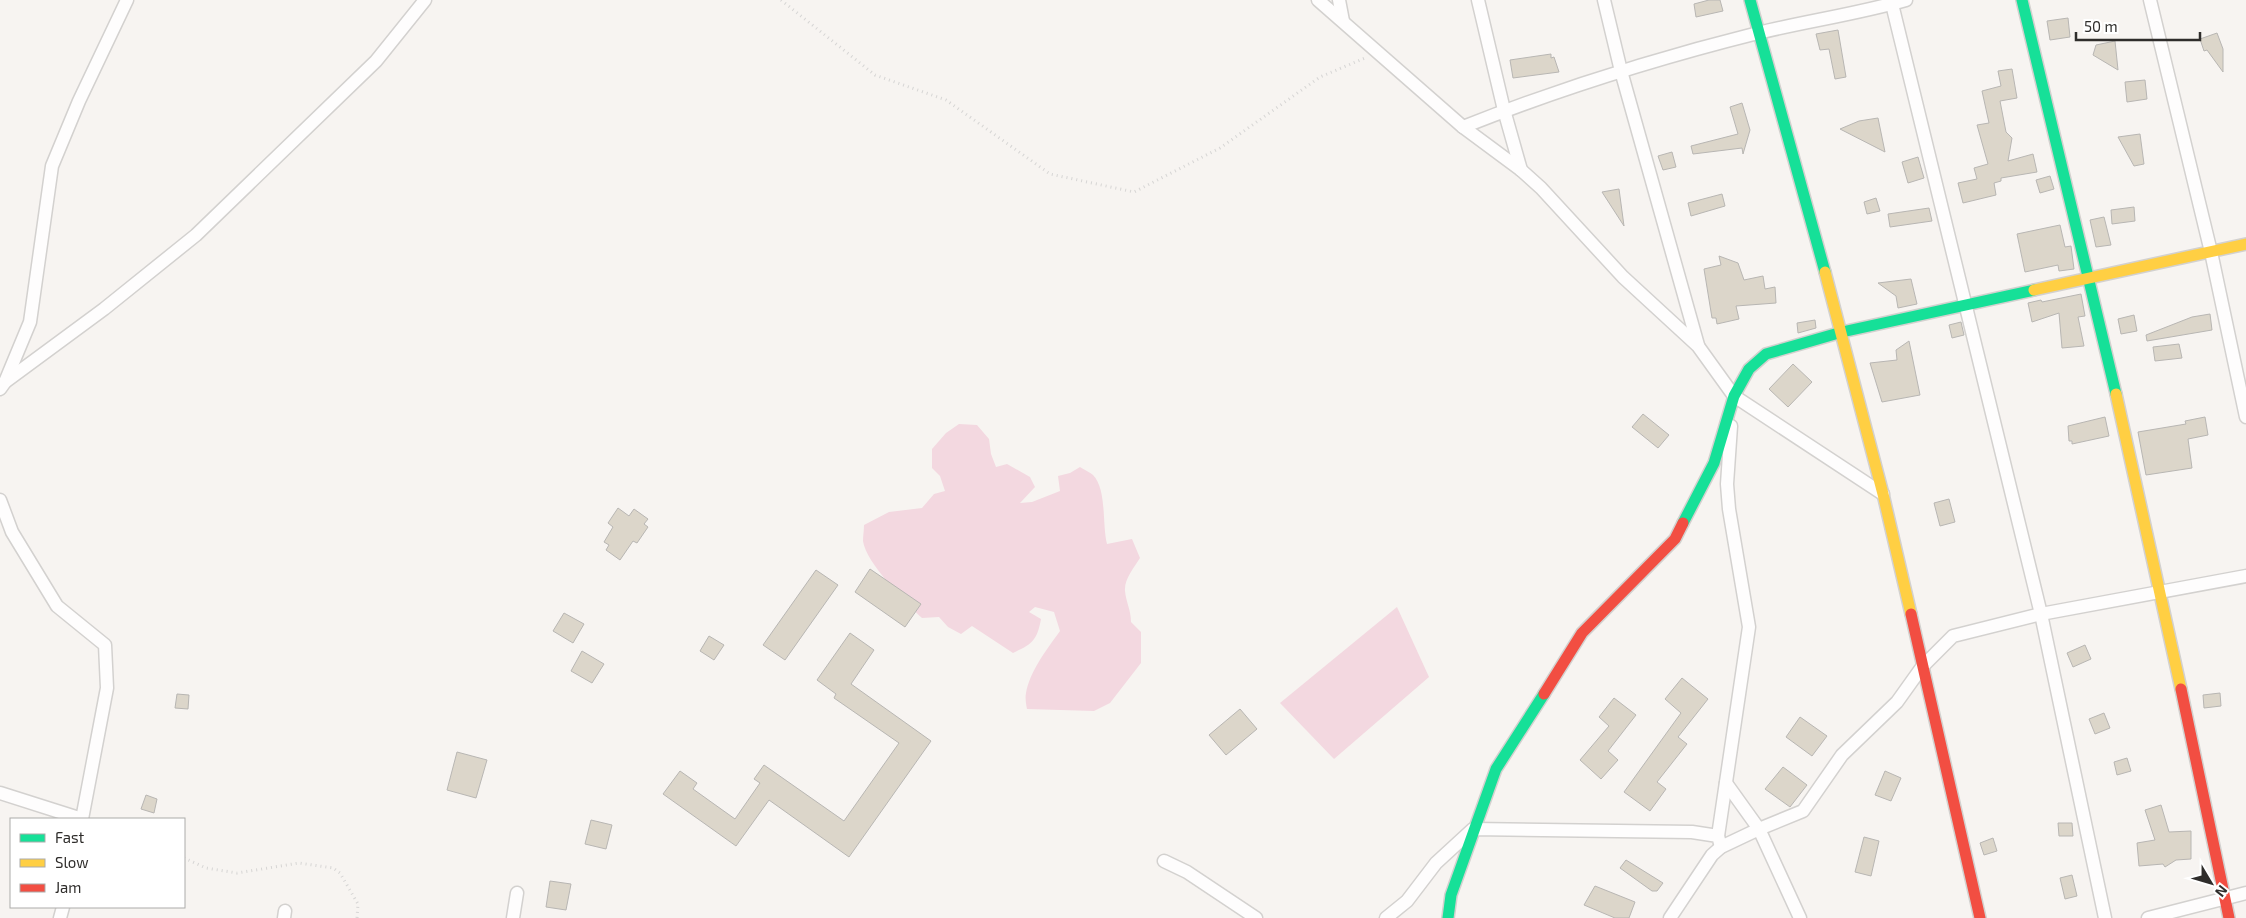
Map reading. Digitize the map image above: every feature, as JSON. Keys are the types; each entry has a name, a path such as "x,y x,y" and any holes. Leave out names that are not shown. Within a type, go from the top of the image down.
{"street":[{"path":"3,385 30,322 52,166 79,101 127,0"},
{"path":"3,385 104,309 196,235 376,61 425,0"},
{"path":"1318,0 1462,127 1521,170 1541,188 1623,277 1698,346 1734,396 1883,494"},
{"path":"1340,0 1343,21"},
{"path":"1478,0 1504,110 1521,170"},
{"path":"1604,0 1621,71 1698,346"},
{"path":"1750,0 1842,332 1883,494 1980,918"},
{"path":"1462,127 1504,110 1621,71 1758,33 1906,0"},
{"path":"2022,0 2090,278 2161,592 2229,918"},
{"path":"2150,0 2211,252 2246,418"},
{"path":"1891,2 2041,614 2105,918"},
{"path":"1448,918 1451,895 1473,828 1496,769 1582,633 1675,539 1714,463 1734,396 1749,369 1766,354 1842,332 2246,244"},
{"path":"1670,918 1720,842 1726,783 1749,627 1729,509 1727,484 1734,396"},
{"path":"0,500 12,532 57,606 105,645 108,688 82,818"},
{"path":"0,524 12,532"},
{"path":"1386,918 1407,901 1436,863 1473,828 1692,832 1720,842 1759,829 1803,811 1842,755 1897,702 1922,667 1953,636 2041,614 2246,576"},
{"path":"1726,783 1759,829 1800,918"},
{"path":"0,793 79,818"},
{"path":"1164,861 1187,872 1256,918"},
{"path":"513,918 517,894"},
{"path":"2148,918 2246,894"}],"path":[{"path":"781,0 875,75 946,100 1050,174 1134,192 1220,148 1320,77 1377,52"},
{"path":"185,858 206,868 237,872 299,863 333,868 340,873 358,904 357,918"}],"shaded area":[{"path":"959,424 977,425 989,439 991,454 996,467 1007,464 1030,477 1035,487 1020,503 1032,502 1060,491 1058,476 1070,473 1080,467 1093,475 1100,489 1107,544 1132,539 1140,558 1128,578 1125,591 1131,622 1141,632 1141,663 1110,703 1094,711 1027,709 1026,695 1031,677 1060,631 1054,612 1035,607 1029,612 1041,619 1038,632 1033,641 1013,653 972,626 961,634 948,627 939,617 922,618 906,603 871,560 863,541 864,525 889,512 922,508 934,494 945,491 940,476 932,468 932,449 946,433"},
{"path":"1397,607 1429,677 1334,759 1280,703"}],"building":[{"path":"1709,0 1720,0 1723,11 1696,17 1694,4"},
{"path":"2068,18 2070,37 2050,40 2047,21"},
{"path":"1838,30 1846,77 1835,79 1829,49 1820,50 1816,34"},
{"path":"2217,33 2223,49 2223,72 2207,50 2204,51 2200,39"},
{"path":"2115,41 2118,70 2093,55 2096,45"},
{"path":"1551,54 1551,58 1554,57 1559,72 1513,78 1510,60"},
{"path":"2012,69 2017,98 2000,101 2006,132 2012,138 2008,161 2033,154 2037,172 2001,178 2001,181 1994,183 1996,195 1963,203 1958,183 1977,179 1974,168 1988,164 1977,125 1989,123 1982,91 2001,86 1998,71"},
{"path":"2145,80 2147,99 2127,102 2125,82"},
{"path":"1742,103 1750,130 1743,154 1742,148 1693,154 1691,146 1738,134 1730,107"},
{"path":"1878,118 1885,152 1840,129 1859,121"},
{"path":"2140,134 2144,164 2134,166 2118,137"},
{"path":"1672,152 1676,167 1663,170 1658,156"},
{"path":"1918,157 1924,178 1908,183 1902,162"},
{"path":"2050,176 2054,189 2040,193 2036,180"},
{"path":"1619,189 1624,226 1602,192"},
{"path":"1722,194 1725,206 1691,216 1688,203"},
{"path":"1876,198 1880,211 1867,214 1864,202"},
{"path":"2134,207 2135,221 2112,224 2111,210"},
{"path":"1929,208 1932,221 1890,227 1888,214"},
{"path":"2104,217 2111,245 2096,247 2090,220"},
{"path":"2060,225 2065,247 2071,246 2074,269 2059,271 2058,265 2025,272 2017,234"},
{"path":"1719,256 1738,263 1744,280 1763,276 1765,289 1775,287 1776,303 1736,306 1739,319 1717,324 1716,318 1712,318 1704,269 1721,265"},
{"path":"1911,279 1917,304 1898,308 1896,296 1878,283"},
{"path":"2081,294 2085,316 2078,317 2084,346 2062,348 2059,313 2032,322 2028,303"},
{"path":"2210,314 2212,330 2147,341 2146,335 2192,317"},
{"path":"2134,315 2137,331 2121,334 2118,319"},
{"path":"1815,320 1816,328 1798,333 1797,323"},
{"path":"1961,322 1964,335 1952,338 1949,325"},
{"path":"1909,341 1920,395 1882,402 1870,363 1897,360 1896,350"},
{"path":"2179,344 2182,358 2155,361 2153,347"},
{"path":"1793,364 1812,382 1788,407 1769,389"},
{"path":"1643,414 1669,435 1658,448 1632,427"},
{"path":"2105,417 2109,436 2072,444 2072,441 2069,441 2068,426"},
{"path":"2205,417 2208,435 2188,439 2192,468 2146,475 2138,432 2186,424 2185,421"},
{"path":"1949,499 1955,522 1940,526 1934,503"},
{"path":"618,508 629,516 634,509 648,519 644,524 648,527 637,543 633,541 620,560 606,550 609,545 604,542 613,527 608,523"},
{"path":"870,569 921,604 905,627 855,592"},
{"path":"816,570 838,585 785,660 763,645"},
{"path":"564,613 584,624 573,643 553,631"},
{"path":"850,633 874,650 851,684 931,741 849,857 769,800 736,846 663,794 680,771 697,783 693,789 735,819 760,783 754,779 764,765 844,821 899,743 834,698 836,694 817,680"},
{"path":"709,636 724,645 714,660 700,651"},
{"path":"2085,645 2091,659 2073,667 2067,653"},
{"path":"582,651 604,664 592,683 571,671"},
{"path":"1682,678 1708,699 1678,737 1687,744 1657,782 1666,789 1650,811 1624,792 1681,713 1665,699"},
{"path":"2220,693 2221,706 2204,708 2203,695"},
{"path":"177,694 189,695 188,709 175,708"},
{"path":"1614,698 1636,715 1608,751 1618,760 1601,779 1580,760 1609,726 1599,717"},
{"path":"1240,709 1257,729 1226,755 1209,735"},
{"path":"2104,713 2110,728 2095,734 2089,719"},
{"path":"1800,717 1827,736 1812,756 1786,737"},
{"path":"457,752 487,760 476,798 447,790"},
{"path":"2127,758 2131,771 2117,775 2114,762"},
{"path":"1783,767 1807,785 1790,807 1765,789"},
{"path":"1885,771 1901,778 1891,801 1875,795"},
{"path":"146,795 157,799 154,813 141,809"},
{"path":"2161,805 2169,832 2191,831 2191,859 2176,860 2165,867 2163,864 2139,866 2137,843 2155,840 2145,810"},
{"path":"591,820 612,825 606,849 585,844"},
{"path":"2058,823 2072,823 2073,836 2059,836"},
{"path":"1864,837 1879,841 1871,876 1855,872"},
{"path":"1993,838 1997,851 1984,855 1980,843"},
{"path":"1626,860 1663,883 1657,891 1652,891 1620,868"},
{"path":"2072,875 2077,896 2065,899 2060,878"},
{"path":"550,881 571,884 566,910 546,907"},
{"path":"1595,886 1635,902 1629,918 1615,918 1584,905"}],"traffic: fast":[{"path":"1750,0 1825,272"},
{"path":"2022,0 2116,394"},
{"path":"1683,523 1714,463 1734,396 1749,369 1766,354 1842,332 2034,290"},
{"path":"1448,918 1451,895 1496,769 1544,694"}],"traffic: slow":[{"path":"2034,290 2246,244"},
{"path":"1825,272 1883,494 1911,614"},
{"path":"2116,394 2181,689"}],"traffic: jam":[{"path":"1544,694 1582,633 1675,539 1683,523"},
{"path":"1911,614 1980,918"},
{"path":"2181,689 2229,918"}]}
